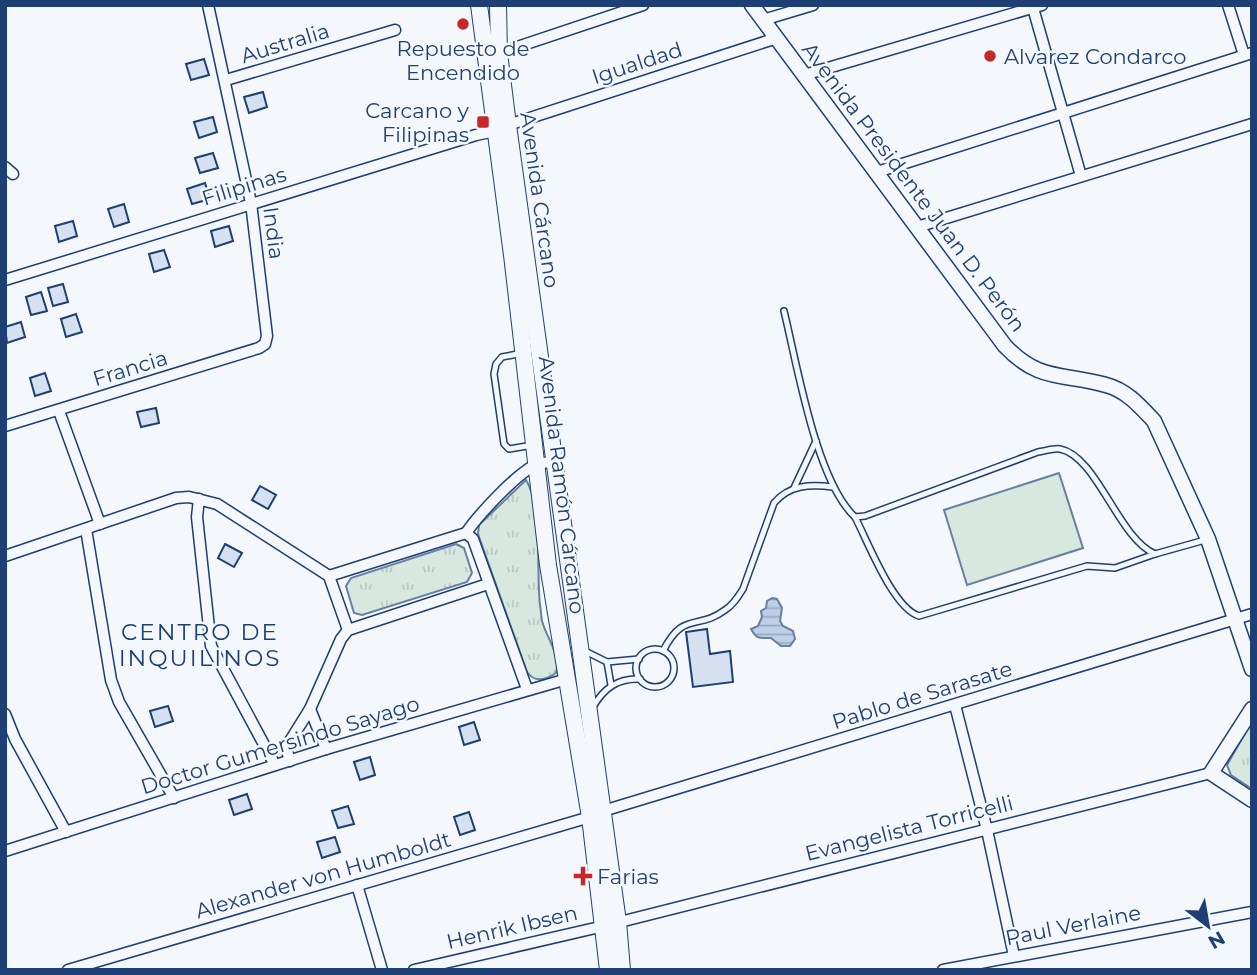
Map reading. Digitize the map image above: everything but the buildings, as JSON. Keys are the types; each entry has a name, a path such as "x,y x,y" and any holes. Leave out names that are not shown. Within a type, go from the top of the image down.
{"main road":[{"path":"479,5 501,128"},
{"path":"498,5 499,53"},
{"name":"Avenida Presidente Juan D. Perón","path":"752,5 1004,346 1017,359 1046,374 1107,385 1132,398 1154,421 1208,539 1252,669"},
{"name":"Avenida Cárcano","path":"499,53 501,128 532,353"},
{"name":"Avenida Ramón Cárcano","path":"532,353 533,445 548,565 567,679 596,814"},
{"name":"Avenida Ramón Cárcano","path":"532,353 554,462 589,716 596,814 611,924 622,970"},
{"path":"535,464 547,470 558,552 569,574"},
{"path":"1252,709 1211,774 1252,800"},
{"name":"Avenida Ramón Cárcano","path":"608,970 611,924"}],"street":[{"name":"India","path":"208,5 251,203 267,336 265,344"},
{"path":"499,53 643,5"},
{"path":"763,20 813,5"},
{"path":"877,172 1248,54 1228,5"},
{"path":"804,75 1038,6 1062,113 1081,176"},
{"name":"Australia","path":"226,80 395,30"},
{"name":"Igualdad","path":"501,128 777,38"},
{"path":"917,227 1252,124"},
{"name":"Filipinas","path":"5,281 501,128"},
{"name":"Francia","path":"6,423 59,411 265,344"},
{"path":"59,411 100,524"},
{"path":"329,576 467,533 520,476 535,464 554,462"},
{"path":"5,556 176,498 199,499 216,504 329,576 348,630"},
{"path":"199,499 197,517 211,646 275,765"},
{"path":"86,529 111,680 119,702 174,798"},
{"path":"467,533 473,540 527,689"},
{"path":"290,761 287,751 290,741 310,709 341,639 348,630 488,584"},
{"name":"Pablo de Sarasate","path":"596,814 1252,614"},
{"name":"Doctor Gumersindo Sayago","path":"5,851 275,765 567,679"},
{"path":"955,705 987,830 1014,956"},
{"path":"310,709 326,750"},
{"path":"5,714 10,741 66,832"},
{"name":"Evangelista Torricelli","path":"611,924 1211,774"},
{"name":"Alexander von Humboldt","path":"68,970 109,964 357,885 596,814"},
{"path":"357,885 382,970"},
{"name":"Paul Verlaine","path":"943,970 1252,912"},
{"name":"Henrik Ibsen","path":"414,970 611,924"}],"lane":[{"path":"784,311 816,442 833,487 855,517 898,600 911,614 919,616 1087,566 1115,568 1208,539"},
{"path":"532,353 502,356 496,364 494,374 503,444 509,449 533,445"},
{"path":"794,488 816,442"},
{"path":"855,517 865,516 1038,453 1060,449 1086,467 1138,542 1156,554"},
{"path":"663,650 681,625 713,617 734,601 743,589 774,503 782,494 794,488 815,485 833,487"},
{"path":"579,648 607,662 639,659 652,649 663,650 674,665 667,682 650,686 640,679 636,669 639,659"},
{"path":"607,662 611,685"},
{"path":"589,716 611,685 628,679 640,679"}],"green space":[{"path":"1059,473 1083,548 967,585 944,510"},
{"path":"526,480 535,506 537,522 542,619 557,660 556,673 540,679 533,678 527,672 478,534 479,525"},
{"path":"456,544 464,548 472,573 467,582 362,615 354,613 346,586 351,578"},
{"path":"1252,721 1252,789 1231,775 1227,765"}],"water":[{"path":"772,598 777,599 782,608 780,621 783,626 793,631 795,639 790,646 781,646 771,638 759,638 751,629 758,626 762,617 761,611"}],"place":[{"name":"Repuesto de Encendido","path":"463,24"},
{"name":"Alvarez Condarco","path":"990,56"},
{"name":"Carcano y Filipinas","path":"483,122"},
{"name":"Farias","path":"583,876"}],"district":[{"name":"CENTRO DE INQUILINOS","path":"200,645"}]}
